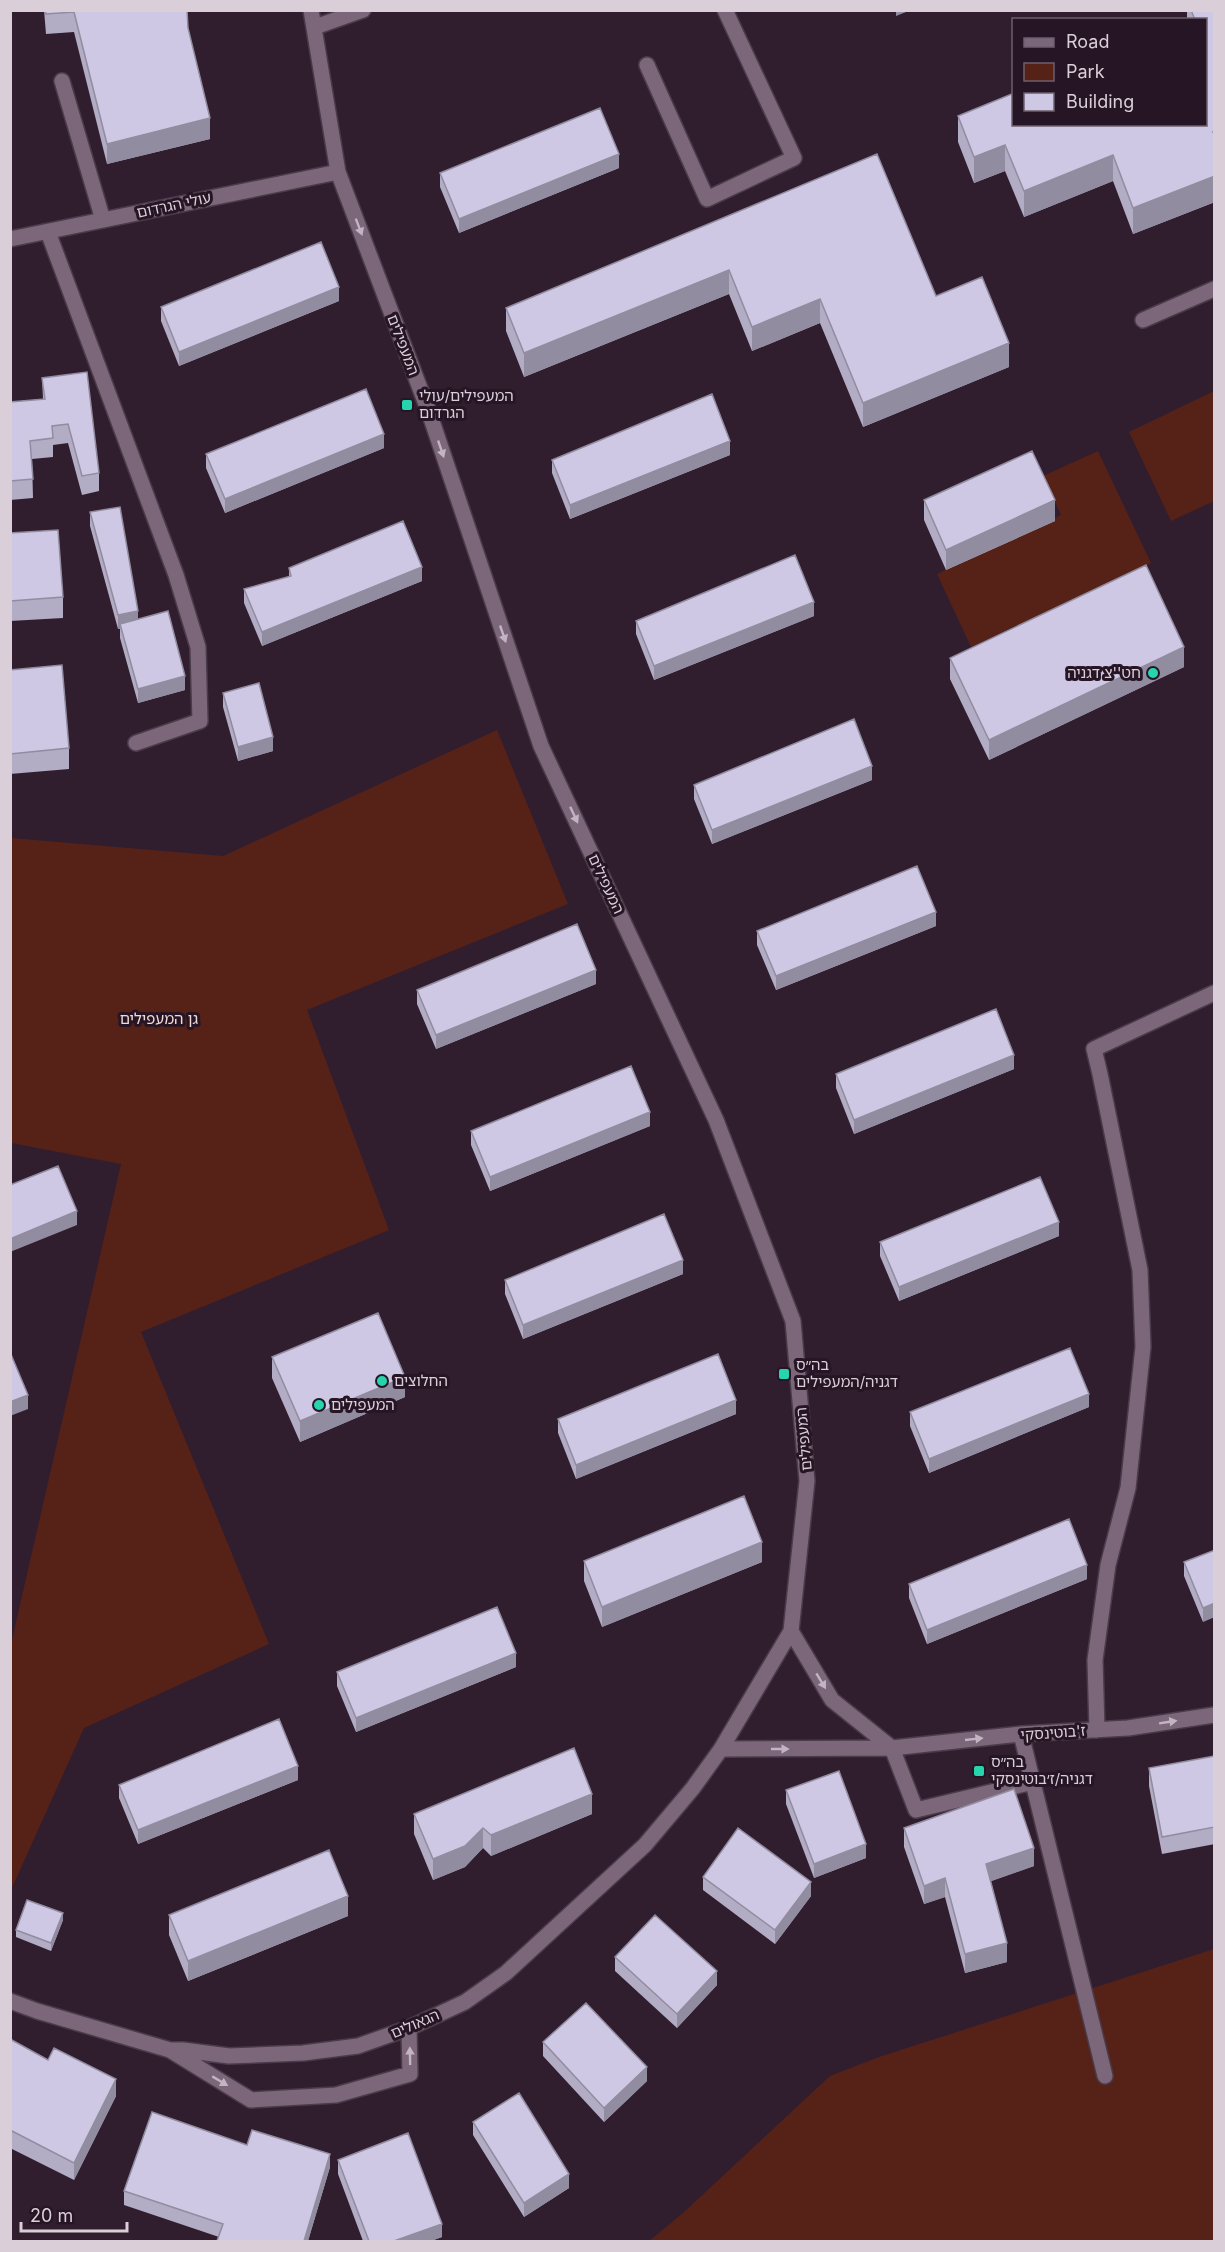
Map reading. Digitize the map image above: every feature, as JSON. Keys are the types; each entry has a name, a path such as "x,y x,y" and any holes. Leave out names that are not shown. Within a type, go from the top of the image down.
{"street":[{"name":"המעפילים","path":"311,10 338,172 429,412 541,746 716,1120 793,1321 807,1481 791,1631 721,1749"},
{"path":"315,27 363,10"},
{"path":"647,65 707,199 794,158 725,10"},
{"path":"62,81 103,220"},
{"name":"עולי הגרדום","path":"10,239 338,172"},
{"path":"48,232 176,575 198,647 200,721 136,743"},
{"path":"1143,320 1215,289"},
{"path":"1097,1730 1095,1660 1108,1565 1128,1488 1143,1347 1140,1270 1094,1048 1215,993"},
{"path":"791,1631 832,1700 892,1748 916,1810 1033,1782"},
{"name":"ז'בוטינסקי","path":"721,1749 892,1748 1021,1734 1128,1728 1215,1715"},
{"path":"1021,1734 1105,2076"},
{"name":"הגאולים","path":"10,2001 170,2050 230,2056 303,2053 358,2046 409,2028 465,2002 506,1973 645,1845 693,1788 721,1749"},
{"path":"170,2050 251,2100 336,2095 410,2074 409,2028"}],"green space":[{"path":"1214,391 1214,501 1171,521 1129,432"},
{"path":"1098,451 1151,563 971,647 937,574 1061,515 1043,476"},
{"name":"גן המעפילים","path":"497,730 568,904 307,1010 389,1230 141,1332 269,1644 84,1728 11,1890 11,1644 121,1164 11,1143 11,838 223,856"},
{"path":"1214,1949 1214,2241 648,2242 683,2213 830,2076 879,2057"}],"building":[{"path":"45,10 187,10 188,28 210,118 107,144 74,12 46,14"},
{"path":"1191,10 1215,10 1215,132 1213,132 1215,135 1215,176 1133,208 1113,155 1024,191 1005,145 974,157 958,116 1012,94 1012,126 1207,126 1207,18 1194,18"},
{"path":"600,108 619,154 459,219 440,173"},
{"path":"877,154 936,296 982,277 1009,343 863,403 820,299 752,327 729,270 524,353 506,308"},
{"path":"321,242 339,287 179,352 161,307"},
{"path":"87,372 99,473 82,476 68,424 52,426 53,438 30,441 33,479 10,481 10,402 45,399 42,378"},
{"path":"366,389 384,434 225,499 206,454"},
{"path":"712,394 730,441 570,505 552,460"},
{"path":"1032,451 1055,500 946,550 924,500"},
{"path":"120,507 138,611 118,615 90,512"},
{"path":"403,521 422,567 262,632 244,589 291,576 289,568"},
{"path":"58,530 63,597 10,601 10,533"},
{"path":"795,555 814,602 654,666 636,621"},
{"path":"1146,565 1184,647 989,740 950,658"},
{"path":"168,611 185,676 138,689 120,624"},
{"path":"62,665 69,748 10,754 10,670"},
{"path":"259,683 273,737 238,747 223,693"},
{"path":"854,719 872,766 712,830 694,785"},
{"path":"917,866 936,912 776,976 757,931"},
{"path":"577,924 596,970 436,1035 417,990"},
{"path":"996,1009 1014,1055 854,1120 836,1074"},
{"path":"631,1066 650,1112 490,1177 471,1131"},
{"path":"58,1166 77,1211 10,1239 10,1185"},
{"path":"1040,1177 1059,1222 899,1287 880,1242"},
{"path":"664,1214 683,1260 523,1325 505,1280"},
{"path":"378,1313 405,1377 300,1421 272,1357"},
{"path":"1070,1348 1089,1394 929,1459 910,1412"},
{"path":"10,1352 28,1395 10,1402"},
{"path":"718,1354 736,1400 576,1465 558,1419"},
{"path":"744,1496 762,1542 602,1607 584,1561"},
{"path":"1069,1519 1087,1565 927,1630 909,1584"},
{"path":"1215,1550 1215,1603 1203,1608 1184,1562"},
{"path":"497,1607 516,1653 356,1718 337,1672"},
{"path":"279,1719 298,1766 138,1830 119,1785"},
{"path":"574,1748 592,1794 491,1835 483,1828 465,1846 433,1859 414,1814"},
{"path":"1215,1756 1215,1827 1162,1837 1149,1768"},
{"path":"839,1771 866,1844 814,1864 786,1790"},
{"path":"1014,1789 1034,1848 986,1864 1007,1943 965,1954 945,1878 924,1886 904,1828"},
{"path":"738,1828 811,1882 775,1930 703,1877"},
{"path":"329,1850 348,1896 188,1961 169,1915"},
{"path":"27,1900 63,1913 51,1943 16,1930"},
{"path":"655,1915 717,1971 677,2014 615,1957"},
{"path":"586,2003 647,2067 604,2108 543,2042"},
{"path":"10,2039 48,2060 54,2048 116,2079 74,2163 10,2130"},
{"path":"519,2093 569,2174 524,2203 473,2122"},
{"path":"152,2112 247,2145 252,2130 330,2154 304,2241 217,2241 223,2224 124,2191"},
{"path":"408,2133 442,2224 394,2241 369,2241 338,2160"}],"place":[{"name":"המעפילים/עולי הגרדום","path":"407,405"},
{"name":"חט''צ דגניה","path":"1153,673"},
{"name":"בה״ס דגניה/המעפילים","path":"784,1374"},
{"name":"החלוצים","path":"382,1381"},
{"name":"המעפילים","path":"319,1405"},
{"name":"בה״ס דגניה/ז׳בוטינסקי","path":"979,1771"}]}
